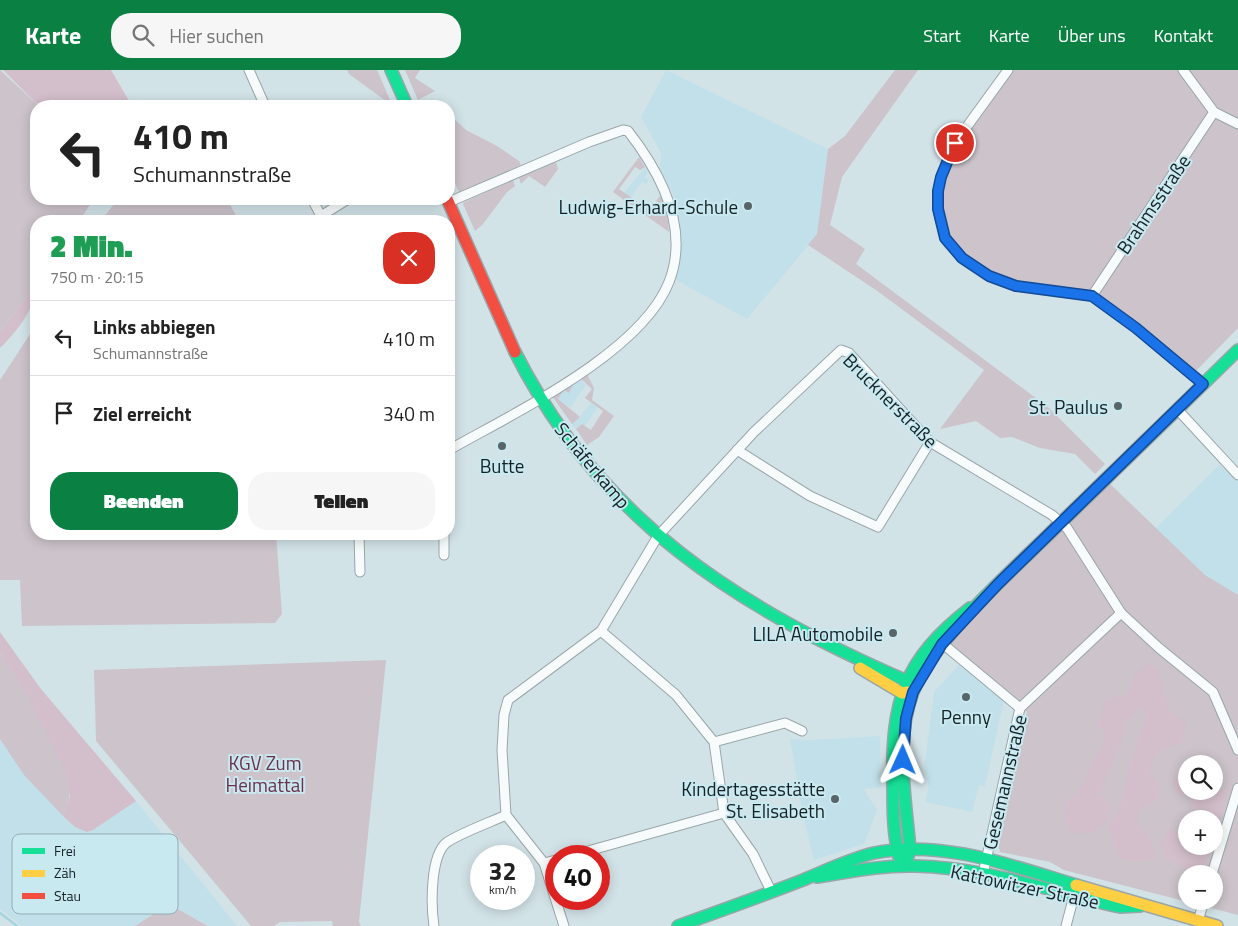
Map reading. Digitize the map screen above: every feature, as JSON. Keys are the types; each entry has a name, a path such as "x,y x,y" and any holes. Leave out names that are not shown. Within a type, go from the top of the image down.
{"street":[{"path":"249,70 262,100"},
{"path":"391,70 404,100"},
{"path":"1008,70 955,143 941,177 938,191 938,209 943,232 962,258 989,276 1016,286 1092,296 1136,328 1203,384"},
{"path":"1182,70 1214,112 1238,124"},
{"name":"Brahmsstraße","path":"1092,296 1214,112"},
{"path":"455,198 589,142 628,130 668,196 674,220 675,248 669,281 648,317 614,348 540,398 455,447"},
{"path":"327,215 340,205"},
{"name":"Schäferkamp","path":"455,217 506,330 540,398 608,486 658,536 715,582 833,650 907,681"},
{"name":"Brucknerstraße","path":"601,631 658,536 736,450 841,350 849,353 930,442 1052,515 1067,528 1121,613 1159,648 1213,692 1238,750"},
{"path":"905,866 897,851 892,742 895,714 907,692 981,602 1238,350"},
{"path":"1177,409 1238,475"},
{"path":"736,450 810,496 878,527 930,442"},
{"path":"359,540 360,572"},
{"path":"444,540 444,555"},
{"path":"905,866 910,850 903,751 907,681 935,636 952,620 981,602"},
{"name":"Gesemannstraße","path":"983,874 1020,708 1121,613"},
{"path":"564,926 544,864 506,815 502,772 502,742 508,700 601,631 676,695 714,742 724,813 754,854 771,891"},
{"path":"944,645 1020,708"},
{"name":"Schäferkamp","path":"833,650 844,659 907,692"},
{"path":"714,742 785,723 802,731"},
{"path":"1215,865 1238,788"},
{"path":"609,845 724,813"},
{"path":"434,926 432,899 439,852 447,843 506,815"},
{"name":"Kattowitzer Straße","path":"805,879 832,866 875,854 910,850 938,851 987,859 1217,926"},
{"name":"Kattowitzer Straße","path":"805,879 877,868 930,866 983,874 1120,907 1145,906"},
{"path":"678,926 805,879"},
{"path":"1066,926 1077,884"},
{"path":"1198,921 1201,910"}],"shaded area":[{"path":"3,70 111,70 128,100 33,100"},
{"name":"Ludwig-Erhard-Schule","path":"666,70 828,149 817,235 747,319 676,280 680,256 680,221 672,191 660,168 661,153 641,117"},
{"path":"645,167 648,172 645,177 649,180 646,185 642,182 631,197 624,193"},
{"path":"30,292 29,311 0,348 0,332"},
{"path":"580,379 586,385 570,408 558,399 564,390 569,393 574,383"},
{"path":"591,402 598,407 585,426 582,424 576,429 572,424"},
{"path":"1219,465 1238,481 1238,595 1205,575 1156,528"},
{"path":"0,632 41,689 136,801 93,830 87,832 75,827 63,816 70,797 65,769 29,699 0,652"},
{"path":"961,663 1004,700 985,786 979,785 972,812 925,802 929,787 924,769 934,692"},
{"path":"1147,664 1157,668 1170,712 1187,723 1181,743 1160,753 1151,765 1149,772 1159,784 1158,798 1140,811 1137,823 1150,840 1155,859 1136,862 1119,858 1109,827 1123,799 1129,767 1148,713 1137,709 1123,724 1124,735 1100,793 1112,807 1102,826 1093,832 1071,833 1064,815 1066,804 1081,787 1106,735 1097,723 1106,699 1127,694 1134,676"},
{"name":"Kindertagesstätte St. Elisabeth","path":"880,736 881,787 864,789 877,810 864,844 814,860 803,816 790,739 810,740"},
{"path":"0,739 24,775 75,827 93,830 136,801 163,834 12,834 12,914 154,914 135,926 22,926 0,909"},
{"path":"1172,778 1178,779 1178,794 1176,794"},
{"path":"1223,790 1229,790 1223,810 1192,809 1189,800 1223,800"},
{"path":"1167,830 1178,832 1178,855 1208,855 1206,864 1178,865 1165,859 1159,843"},
{"path":"178,853 237,926 209,926 178,909"}],"green space":[{"path":"0,70 32,100 30,100 30,205 90,205 83,215 30,215 30,292 0,332"},
{"path":"347,70 377,70 390,100 385,100 349,74"},
{"path":"405,70 420,70 415,78 435,91 418,100"},
{"path":"895,70 918,70 842,177 830,225 865,249 856,264 1048,407 1105,464 1095,474 1075,454 1040,448 1012,437 1000,438 976,421 940,429 984,370 876,290 808,245 817,234 828,149 845,136"},
{"path":"1008,70 1238,70 1238,328 1192,375 1092,296 1053,292 989,276 945,238 939,214 941,177 955,143"},
{"path":"455,120 466,130 497,146 519,161 521,165 459,192 455,183"},
{"path":"639,157 645,167 640,170 635,167 619,189 655,214 662,205 656,201 661,195 669,232 613,192"},
{"path":"556,162 558,169 545,187 529,176 521,184 519,178"},
{"path":"513,180 515,186 507,192 483,224 475,231 463,204 464,202"},
{"path":"113,205 230,205 236,215 106,215"},
{"path":"30,334 30,540 276,540 282,614 275,623 22,626 20,580 0,580 0,380"},
{"path":"587,374 594,388 592,400 614,416 599,437 587,445 576,429 582,424 591,430 603,411 585,398 592,389 580,378"},
{"path":"574,383 569,393 564,390 558,399 580,417 572,424 552,396"},
{"path":"1106,480 1205,575 1238,595 1238,915 1219,910 1223,910 1223,865 1178,865 1178,899 1064,870 1050,862 1000,852 997,839 1027,712 943,644"},
{"path":"0,652 42,720 62,760 70,790 69,800 63,816 24,775 0,739"},
{"name":"KGV Zum Heimattal","path":"386,660 359,922 361,926 333,926 332,921 280,922 274,926 251,926 178,839 178,834 174,834 96,741 94,670"},
{"path":"178,909 209,926 135,926 154,914 178,914"}],"waterway":[{"path":"0,913 17,926"}],"traffic: fast":[{"path":"391,70 404,100"},
{"path":"905,866 910,850 904,791 904,731 907,711 913,692 936,652 991,590 1238,350"},
{"path":"515,352 549,412 588,464 632,511 680,552 732,589 787,623 845,653 907,681"},
{"path":"899,857 893,812 893,756 899,706 906,685 916,665 929,646 947,627 970,608"},
{"path":"678,926 788,886 856,858 874,853 899,850 925,849 951,852 1002,863 1076,885"},
{"path":"817,877 890,867 941,867 993,875 1120,907 1140,906"}],"traffic: slow":[{"path":"860,668 902,693 908,692"},
{"path":"1076,885 1217,926"}],"traffic: jam":[{"path":"450,205 454,215"},
{"path":"455,217 515,352"}],"place":[{"name":"Ludwig-Erhard-Schule","path":"748,206"},
{"name":"St. Paulus","path":"1118,406"},
{"name":"Butte","path":"502,446"},
{"name":"LILA Automobile","path":"893,633"},
{"name":"Penny","path":"966,697"},
{"name":"Kindertagesstätte St. Elisabeth","path":"835,799"}],"route":[{"path":"903,760 903,734 913,692 942,644 998,584 1203,384 1136,328 1092,296 1016,286 989,276 962,258 945,238 938,209 938,191 941,177 955,143"}]}
